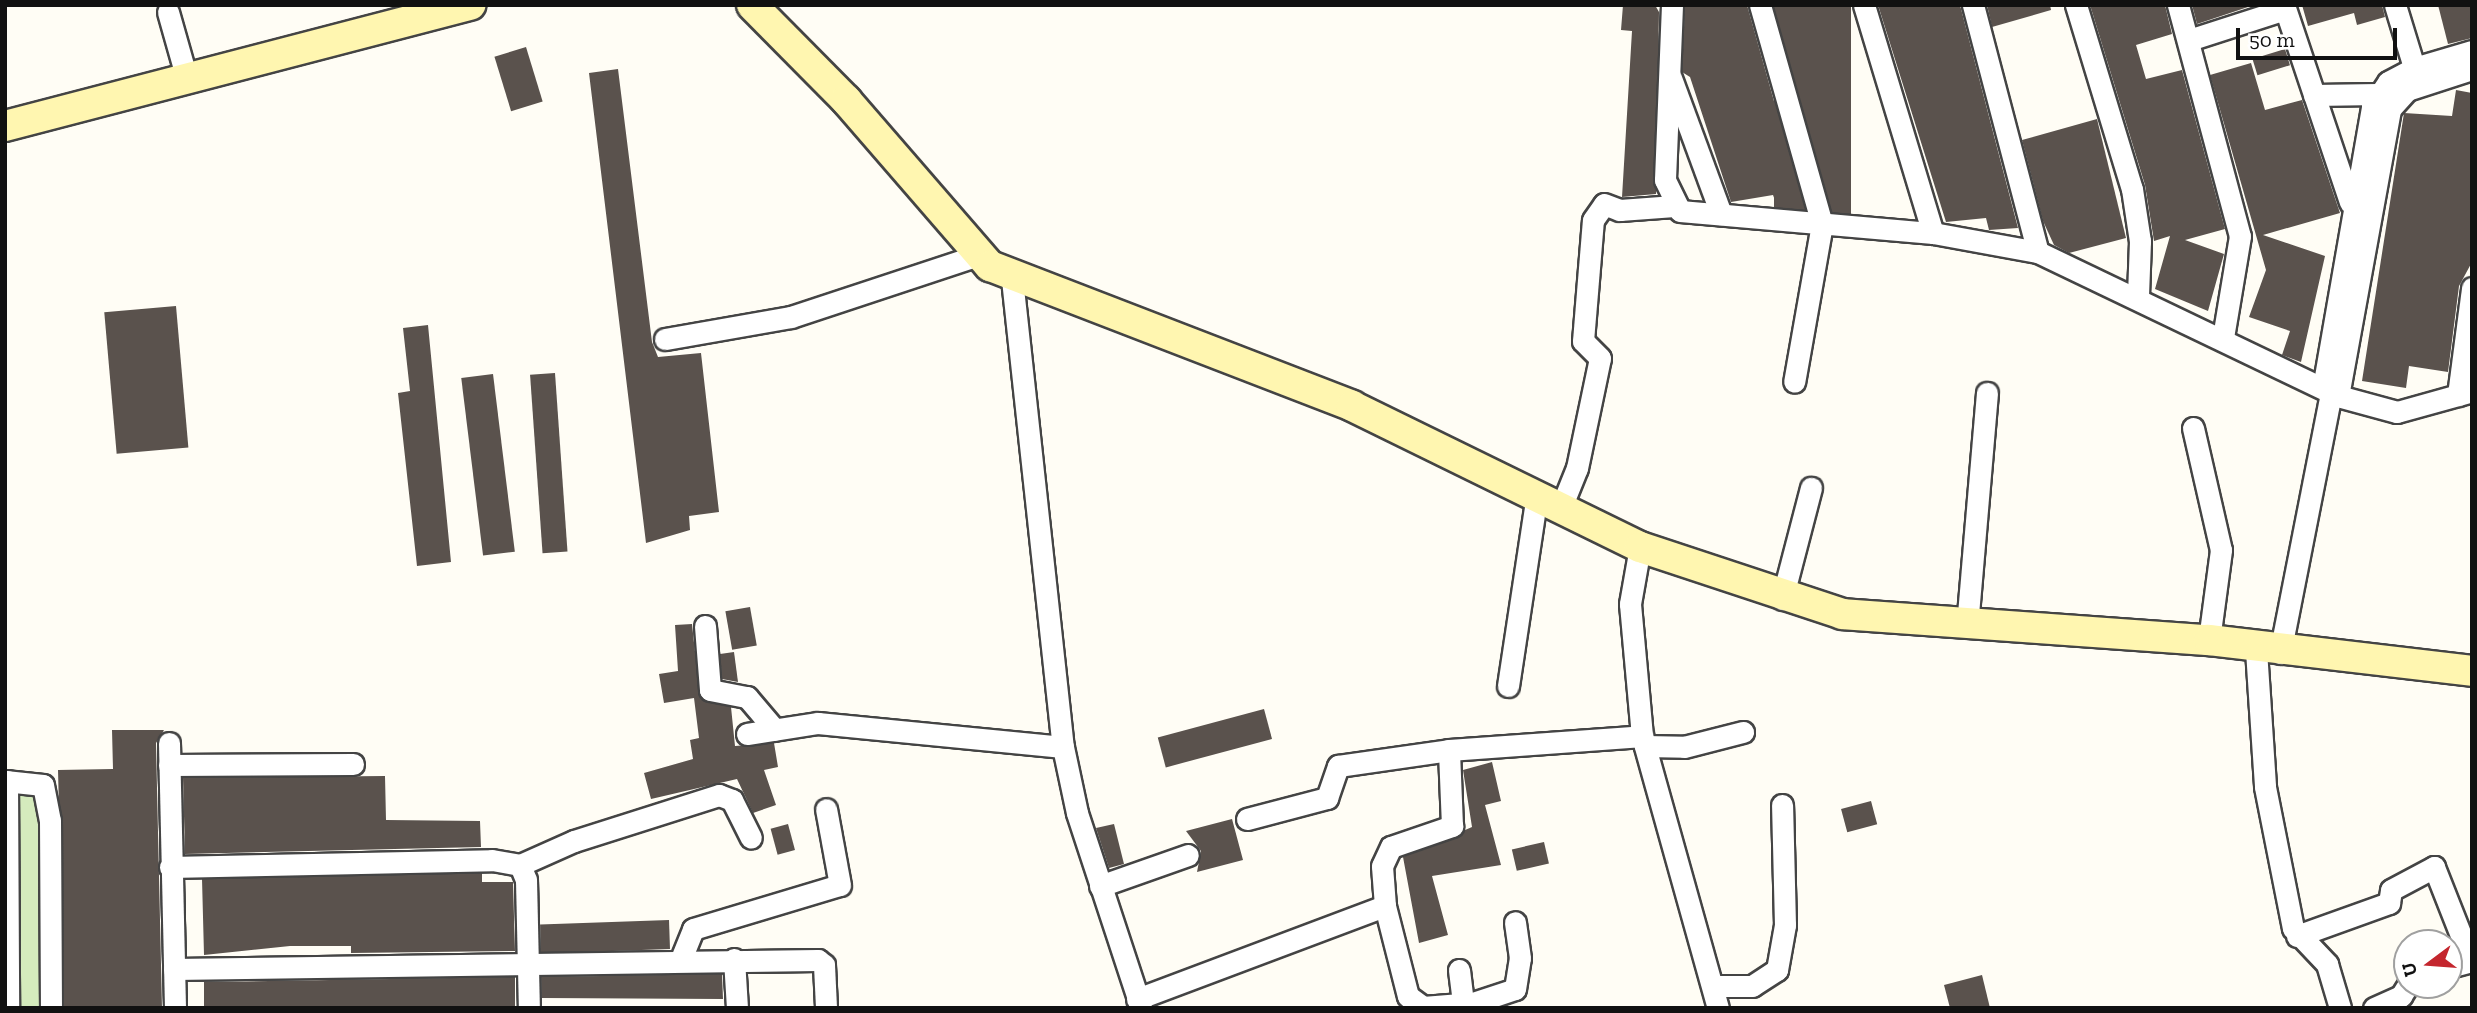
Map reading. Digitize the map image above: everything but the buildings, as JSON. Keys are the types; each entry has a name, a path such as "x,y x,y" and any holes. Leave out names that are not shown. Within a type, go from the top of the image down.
{"street":[{"path":"5,126 187,79 396,14 471,5"},
{"path":"752,5 846,100 978,255 1012,279 1095,304 1352,406 1548,505 1640,547 1783,599 1842,614 1967,626 2209,640 2268,651 2472,671"},
{"path":"1672,5 1665,180 1674,206"},
{"path":"1760,5 1822,224 1794,382"},
{"path":"1864,5 1933,233"},
{"path":"1973,5 2038,252"},
{"path":"2076,5 2133,189 2140,241 2138,295"},
{"path":"2178,5 2240,236 2223,338"},
{"path":"2395,5 2416,76"},
{"path":"2189,40 2285,7 2351,205"},
{"path":"168,12 187,79"},
{"path":"2314,95 2378,94 2472,51"},
{"path":"2340,1008 2327,964 2297,936 2265,787 2268,651 2331,392 2390,109 2416,76 2472,69"},
{"path":"1670,74 1721,214"},
{"path":"2331,392 2351,205 2378,94"},
{"path":"1508,686 1548,505 1577,468 1600,358 1583,341 1593,220 1604,204 1620,210 1674,206 1688,214 1721,214 1933,233 2038,252 2138,295 2331,392 2397,412 2465,393 2472,288"},
{"path":"665,339 791,317 978,255"},
{"path":"1012,279 1063,747 1100,886 1139,1003 1385,906"},
{"path":"1967,626 1987,393"},
{"path":"2193,428 2221,550 2209,640"},
{"path":"1783,599 1811,488"},
{"path":"1640,547 1630,604 1644,741 1718,1008"},
{"path":"705,626 710,690 747,697 775,730"},
{"path":"747,734 818,723 1063,747"},
{"path":"1247,819 1327,797 1338,766 1449,750 1644,741 1684,747 1743,733"},
{"path":"169,743 175,1008"},
{"path":"1449,750 1452,826 1391,847 1382,866 1385,906 1411,1002 1423,1007 1463,1005 1514,989 1520,958 1515,922"},
{"path":"169,765 353,764"},
{"path":"8,1008 6,781 43,785 47,808 51,1008"},
{"path":"170,867 492,860 520,865 574,841 719,796 732,800 751,838"},
{"path":"1713,986 1752,986 1777,970 1785,925 1782,805"},
{"path":"681,959 693,929 840,885 826,809"},
{"path":"1100,886 1188,855"},
{"path":"520,865 526,880 529,1008"},
{"path":"2297,936 2389,903 2391,890 2434,867 2471,961"},
{"path":"734,959 737,1008"},
{"path":"174,969 528,960 818,960 824,965 826,1008"},
{"path":"1459,970 1463,1005"},
{"path":"2374,1008 2394,999"}],"green space":[{"path":"7,781 43,785 51,1008 8,1008"}]}
